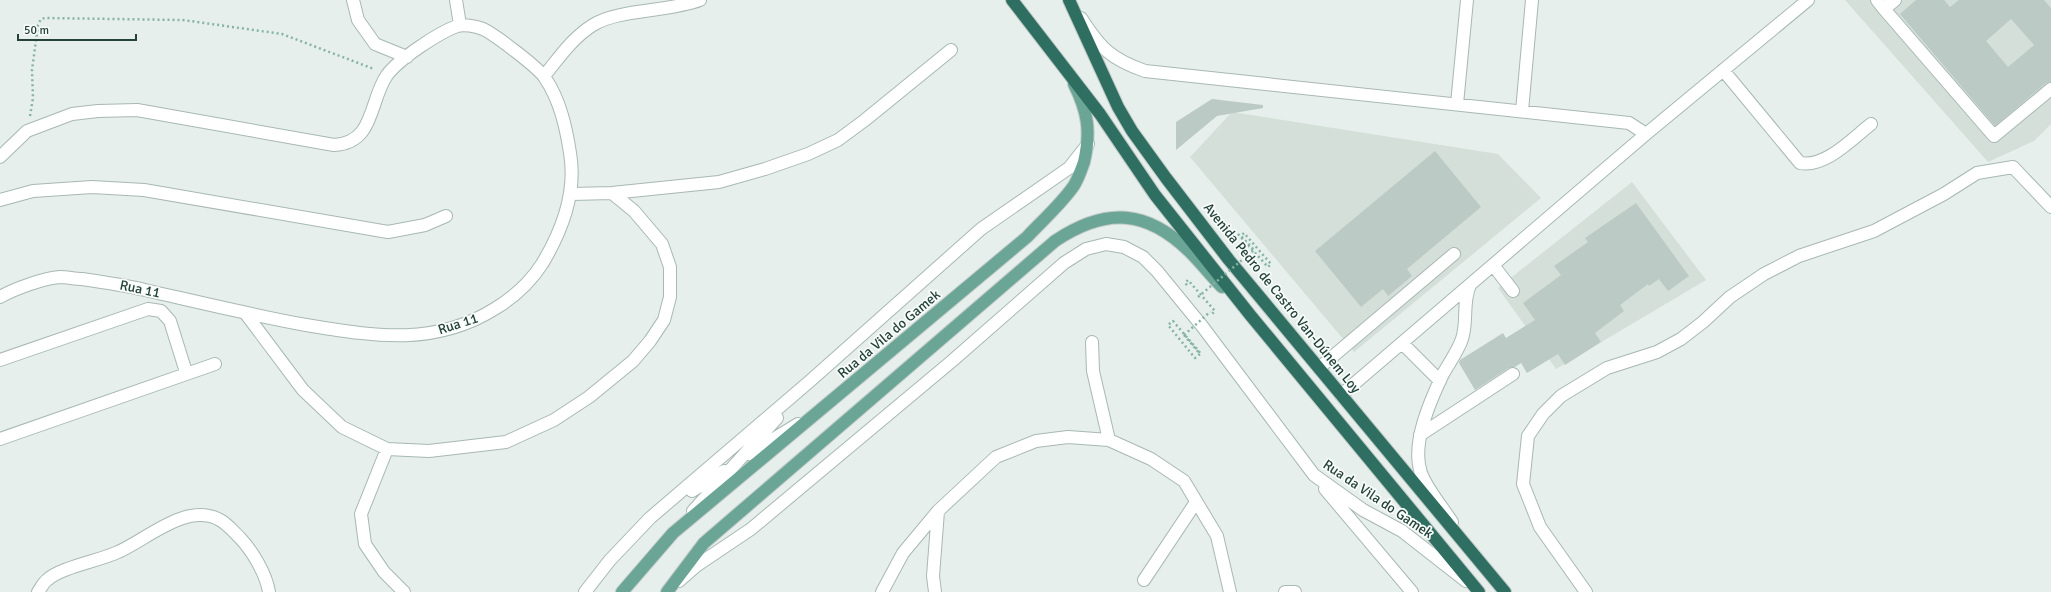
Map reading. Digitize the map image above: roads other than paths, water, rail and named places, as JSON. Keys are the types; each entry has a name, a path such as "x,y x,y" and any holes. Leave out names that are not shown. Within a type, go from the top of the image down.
{"highway":[{"path":"1012,0 1100,114 1155,195 1214,273 1226,283 1251,316 1478,591"},
{"name":"Avenida Pedro de Castro Van-Dúnem Loy","path":"1070,0 1108,88 1132,131 1229,260 1505,592"}],"main road":[{"name":"Rua da Vila do Gamek","path":"622,592 673,533 828,405 1027,237 1074,186 1082,170 1088,143 1089,129 1085,112 1076,89 1060,61"},
{"name":"Rua da Vila do Gamek","path":"668,591 704,543 1055,241 1074,228 1102,218 1115,217 1151,223 1168,233 1214,273 1251,316"}],"street":[{"path":"353,0 358,20 375,44 407,57"},
{"path":"0,157 27,131 72,114 98,111 137,110 334,145 345,144 356,140 369,120 388,74 407,57 430,40 460,25 456,0"},
{"path":"544,76 574,39 594,24 620,16 661,10 700,0"},
{"path":"1070,0 1087,27 1109,55 1119,61 1145,71 1629,123 1646,134"},
{"path":"1458,104 1467,0"},
{"path":"1522,111 1532,0"},
{"path":"1342,395 1646,134 1808,0"},
{"path":"1895,0 1881,5 1994,136 2051,89"},
{"name":"Rua 11","path":"0,297 14,290 60,277 115,284 205,303 246,314 367,335 408,336 449,330 481,318 509,300 537,272 556,240 571,194 572,160 566,127 557,101 544,76 482,29 460,25"},
{"path":"571,194 612,193 719,182 765,169 808,154 838,140 951,50"},
{"path":"1723,70 1800,163 1810,165 1823,161 1871,124"},
{"path":"585,592 610,560 656,513 810,381 981,229 1069,168 1088,143"},
{"path":"1586,592 1540,527 1523,484 1528,436 1543,414 1561,396 1607,368 1657,352 1681,339 1703,322 1730,297 1764,274 1799,256 1874,231 1944,194 1977,173 2013,167 2051,207"},
{"path":"0,200 33,191 70,188 92,187 144,190 388,232 425,225 446,216"},
{"path":"246,314 303,390 342,426 387,449 429,451 506,442 554,420 589,397 633,361 650,341 664,320 670,297 670,266 662,244 634,211 612,193"},
{"name":"Rua da Vila do Gamek","path":"668,591 696,566 751,529 952,361 1064,263 1086,249 1106,244 1124,247 1143,257 1157,271 1199,322 1314,476 1363,510 1402,531 1478,591"},
{"path":"1319,368 1454,254"},
{"path":"1493,265 1513,291"},
{"path":"1469,549 1422,474 1417,455 1420,435 1440,381 1462,340 1466,323 1466,295 1470,285"},
{"path":"0,360 148,309 161,311 170,321 186,372"},
{"path":"1092,342 1093,371 1109,440"},
{"path":"1402,343 1440,381"},
{"path":"0,438 186,372 215,364"},
{"path":"1420,435 1513,374"},
{"path":"673,533 810,381"},
{"path":"656,513 828,405"},
{"path":"882,592 903,553 938,511 996,457 1036,441 1068,437 1109,440 1151,459 1184,481 1217,536 1230,592"},
{"path":"387,449 361,514 365,544 384,572 404,592"},
{"path":"1314,476 1412,592"},
{"path":"1144,580 1196,502"},
{"path":"935,592 933,576 938,511"},
{"path":"38,592 47,580 61,571 118,552 184,517 203,515 218,518 231,528 248,547 268,584 269,592"},
{"path":"1285,592 1295,592"}]}
